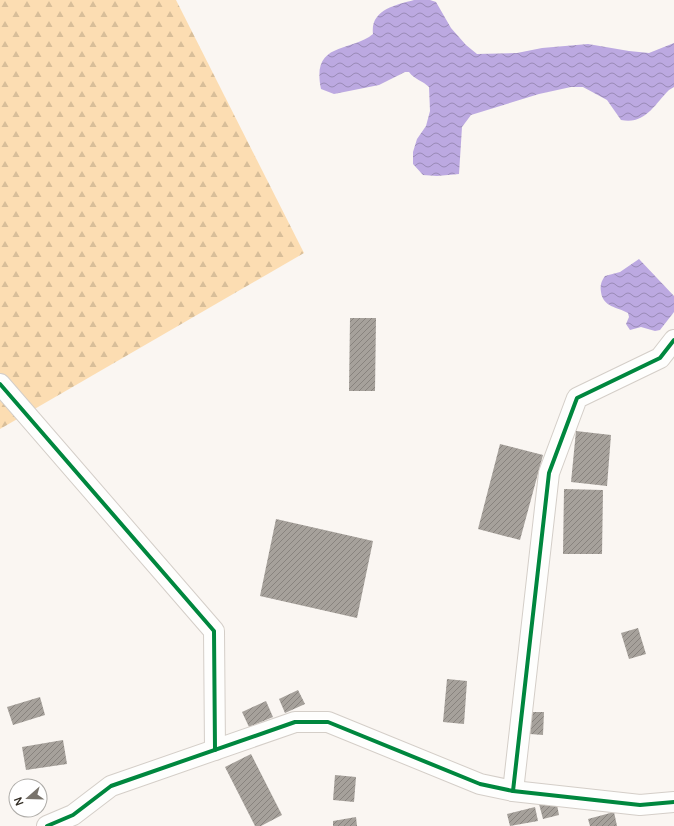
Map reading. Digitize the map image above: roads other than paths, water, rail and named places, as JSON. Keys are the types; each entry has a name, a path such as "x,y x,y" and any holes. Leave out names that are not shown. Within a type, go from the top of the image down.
{"street":[{"path":"513,791 549,473 577,398 660,358 674,340"},
{"path":"0,384 214,631 215,750"},
{"path":"47,826 73,815 111,786 295,722 328,722 480,784 513,791 640,805 674,802"}],"water":[{"path":"414,0 430,0 436,2 451,28 466,45 477,54 517,53 542,48 588,44 649,53 674,43 674,87 669,90 643,117 637,120 621,120 607,100 583,87 571,87 539,94 471,115 462,127 459,174 437,176 423,175 413,164 413,152 417,139 426,126 430,111 429,87 409,72 405,72 379,85 334,94 321,89 319,74 322,63 327,56 335,51 364,40 373,34 375,19 385,10"},
{"path":"639,259 674,296 674,312 660,330 655,331 641,327 630,330 626,324 629,317 628,313 611,306 602,297 601,285 605,276 620,272"}]}
